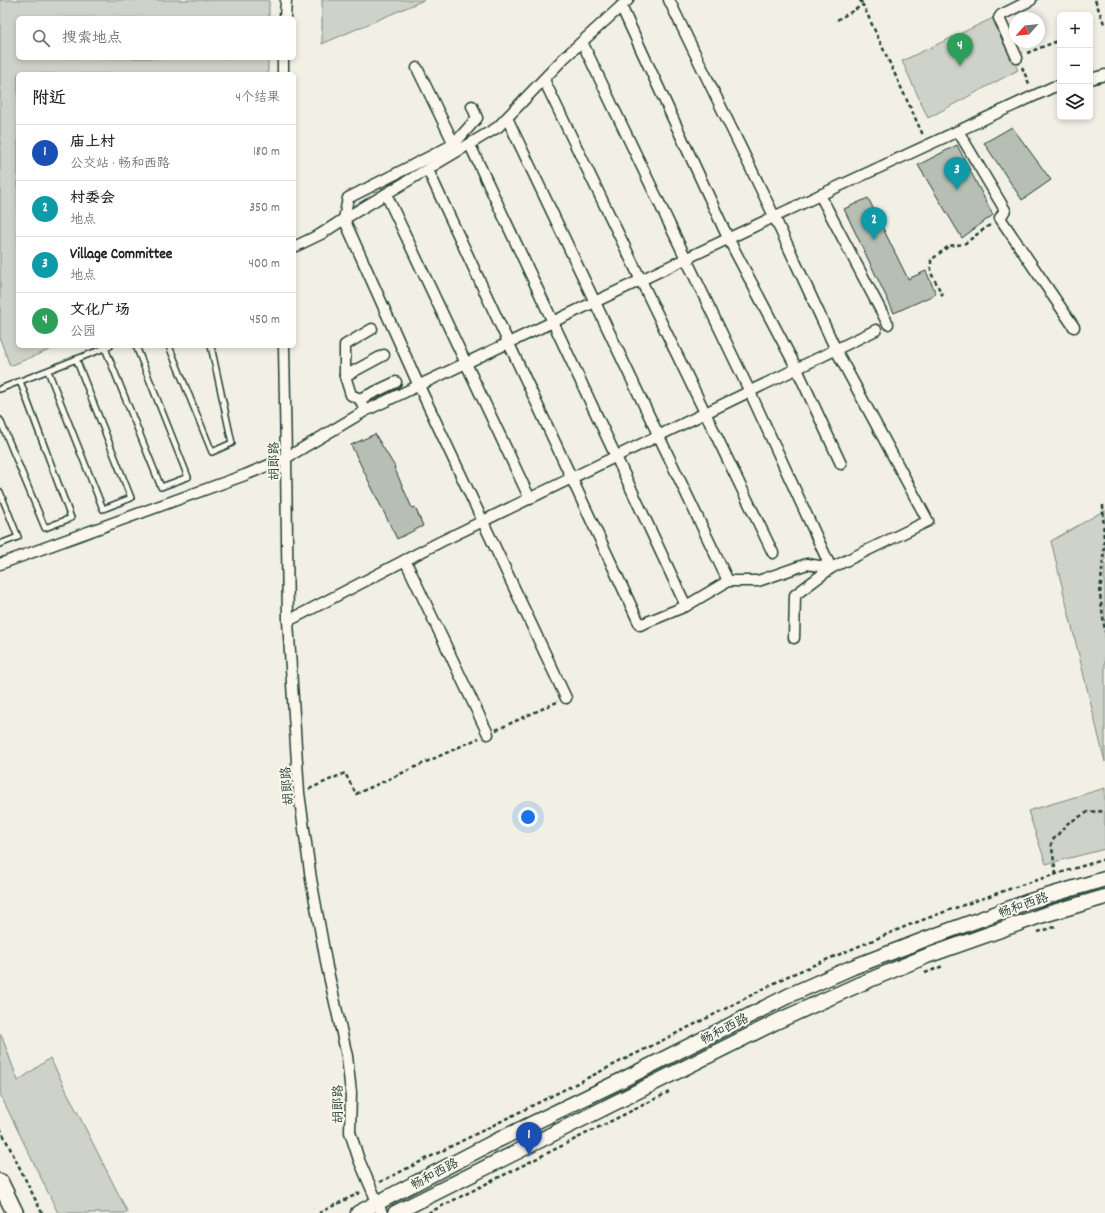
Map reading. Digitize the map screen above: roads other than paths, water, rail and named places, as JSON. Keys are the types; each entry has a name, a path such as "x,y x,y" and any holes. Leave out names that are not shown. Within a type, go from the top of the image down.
{"main road":[{"name":"畅和西路","path":"358,1213 380,1208 492,1143 622,1080 792,994 853,967 1027,902 1105,879"},
{"name":"畅和西路","path":"396,1213 770,1024 935,953 1040,916 1105,897"},
{"path":"0,1182 15,1213"}],"street":[{"path":"285,16 286,0"},
{"path":"669,0 774,216 836,350 928,520 831,568 795,595 794,638"},
{"path":"1017,58 999,18 1001,15 1031,0"},
{"path":"296,245 321,234 498,127 582,42 624,3 728,238 797,369 841,464"},
{"path":"582,42 687,258 831,568"},
{"path":"283,60 283,72"},
{"path":"417,68 454,144"},
{"path":"1093,78 1105,75"},
{"path":"544,80 773,553"},
{"path":"0,564 245,475 286,458 365,411 820,194 1057,86"},
{"path":"472,106 477,118 454,144 348,198 344,219 419,386 566,698"},
{"path":"507,118 728,582"},
{"path":"958,131 1005,210 1000,218 1074,327"},
{"path":"470,145 686,606"},
{"path":"428,170 640,625 686,606 728,582 758,581 807,564 831,568"},
{"path":"386,194 530,498"},
{"path":"820,194 888,324"},
{"path":"365,411 360,399 351,395 345,376 345,345 372,329"},
{"path":"288,620 530,498 876,330"},
{"name":"胡郎路","path":"284,348 288,620 299,793 311,878 324,952 347,1056 351,1093 350,1132 359,1160 380,1208"},
{"path":"345,376 384,355"},
{"path":"360,399 396,382"},
{"path":"405,560 488,734"}],"lane":[{"path":"0,389 105,348"},
{"path":"108,348 161,487 188,477 137,348"},
{"path":"170,348 212,452 232,443 212,348"},
{"path":"48,370 103,509 131,498 76,359"},
{"path":"0,420 45,528 71,518 20,381"},
{"path":"0,492 18,537 0,544"}],"place":[{"name":"文化广场","path":"960,66"},
{"name":"Village Committee","path":"957,190"},
{"name":"村委会","path":"874,240"},
{"name":"庙上村","path":"529,1155"}]}
